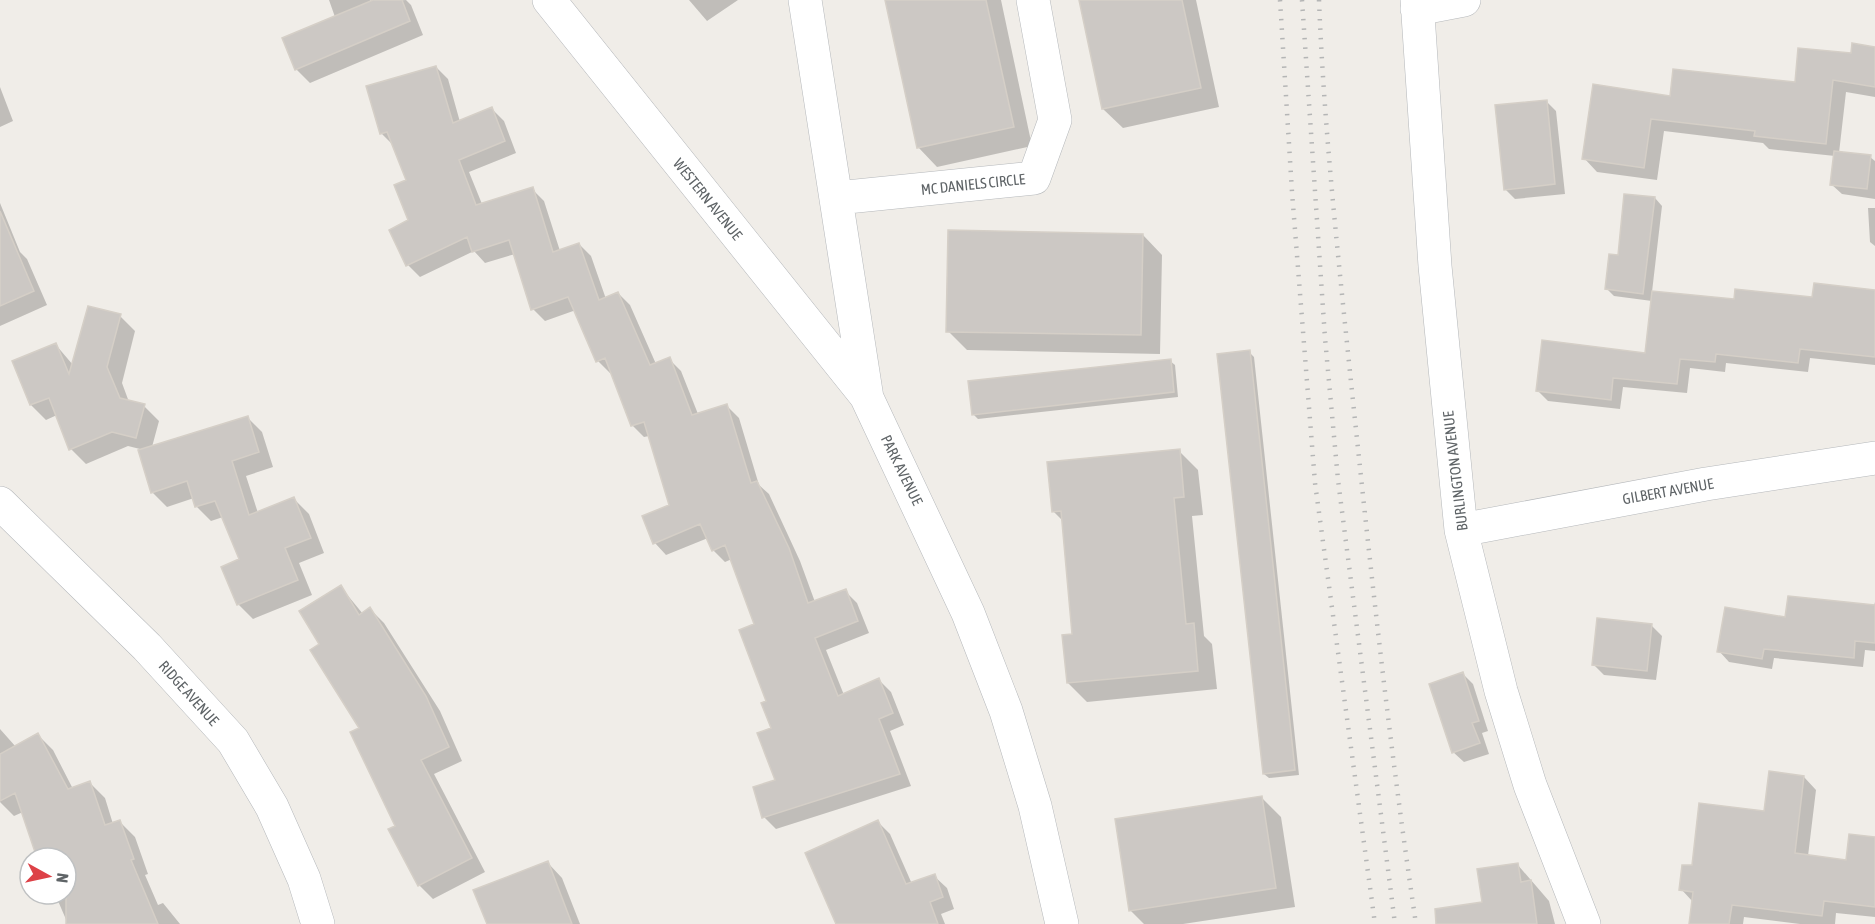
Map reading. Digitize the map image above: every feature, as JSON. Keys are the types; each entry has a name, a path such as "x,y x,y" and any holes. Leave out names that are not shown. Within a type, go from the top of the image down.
{"street":[{"name":"WESTERN AVENUE","path":"549,0 867,398"},
{"name":"PARK AVENUE","path":"805,0 867,398 968,613 1006,711 1035,806 1062,924"},
{"name":"MC DANIELS CIRCLE","path":"837,198 1034,178 1055,120 1033,0"},
{"path":"1417,5 1464,0"},
{"name":"BURLINGTON AVENUE","path":"1417,5 1436,277 1461,530 1501,691 1530,785 1584,924"},
{"name":"GILBERT AVENUE","path":"1461,530 1706,484 1875,458"},
{"name":"RIDGE AVENUE","path":"0,503 147,647 233,741 272,807 304,879 318,924"}],"building":[{"path":"373,0 402,0 410,21 295,70 282,38"},
{"path":"885,0 986,0 1014,127 917,148"},
{"path":"1079,0 1182,0 1201,88 1102,109"},
{"path":"1852,43 1875,47 1875,87 1833,80 1826,144 1754,136 1755,131 1651,119 1644,168 1582,159 1593,84 1670,96 1673,69 1795,82 1798,48 1851,53"},
{"path":"436,66 453,123 492,107 505,141 459,160 476,205 533,187 553,252 579,243 599,300 618,292 650,365 670,357 692,415 727,404 751,483 757,481 789,548 808,603 846,589 858,621 815,638 838,696 879,678 893,713 879,719 900,774 762,818 753,787 775,780 757,733 771,728 761,703 766,701 739,630 754,624 725,545 712,551 700,524 653,544 642,516 669,505 644,422 631,426 605,358 596,362 568,297 531,310 509,240 472,252 467,237 406,266 389,230 408,220 394,185 406,180 387,132 380,134 366,86"},
{"path":"1547,100 1555,184 1504,190 1495,105"},
{"path":"1834,151 1871,155 1867,189 1830,185"},
{"path":"1624,194 1655,197 1643,294 1605,289 1609,254 1618,255"},
{"path":"0,211 34,291 0,306"},
{"path":"948,230 1143,234 1141,335 946,332"},
{"path":"1814,283 1875,290 1875,357 1800,349 1798,363 1716,354 1715,362 1680,359 1677,384 1613,378 1611,400 1536,391 1542,340 1645,353 1652,291 1734,299 1735,289 1812,297"},
{"path":"88,306 121,314 107,367 120,398 145,404 136,438 112,432 69,450 49,398 30,405 12,361 56,343 69,374"},
{"path":"1250,350 1295,770 1263,774 1217,354"},
{"path":"1171,359 1174,392 972,415 968,381"},
{"path":"248,416 259,452 232,461 249,515 294,497 311,538 285,548 298,580 237,605 221,567 239,559 215,501 195,507 187,481 151,493 138,450"},
{"path":"1180,449 1184,497 1174,498 1186,624 1194,623 1198,671 1067,683 1062,635 1072,634 1061,511 1052,512 1047,462"},
{"path":"341,585 359,615 370,607 426,696 449,747 421,760 472,858 418,886 388,829 395,826 350,732 359,728 310,650 319,644 299,611"},
{"path":"1788,596 1875,605 1875,643 1855,641 1854,658 1764,649 1762,659 1717,652 1725,607 1785,617"},
{"path":"1597,618 1652,624 1647,671 1592,665"},
{"path":"1463,672 1479,721 1472,723 1480,743 1452,753 1429,684"},
{"path":"38,733 68,789 90,781 105,825 120,820 134,859 131,860 158,924 66,924 66,906 78,906 78,846 33,846 15,793 0,801 0,754"},
{"path":"1769,771 1804,776 1795,853 1846,860 1849,834 1875,837 1875,907 1824,901 1822,916 1732,905 1729,924 1689,924 1693,892 1679,890 1682,865 1692,865 1699,803 1764,811"},
{"path":"1262,796 1276,888 1129,911 1115,819"},
{"path":"878,820 906,884 935,874 943,897 930,902 938,924 836,924 805,853"},
{"path":"548,861 572,924 487,924 473,890"},
{"path":"1518,863 1521,882 1531,880 1537,924 1436,924 1435,909 1482,902 1477,869"}],"railway":[{"path":"1280,0 1292,192 1315,483 1375,924"},
{"path":"1302,0 1325,338 1338,480 1395,924"},
{"path":"1319,0 1328,144 1351,382 1389,721 1416,924"}]}
